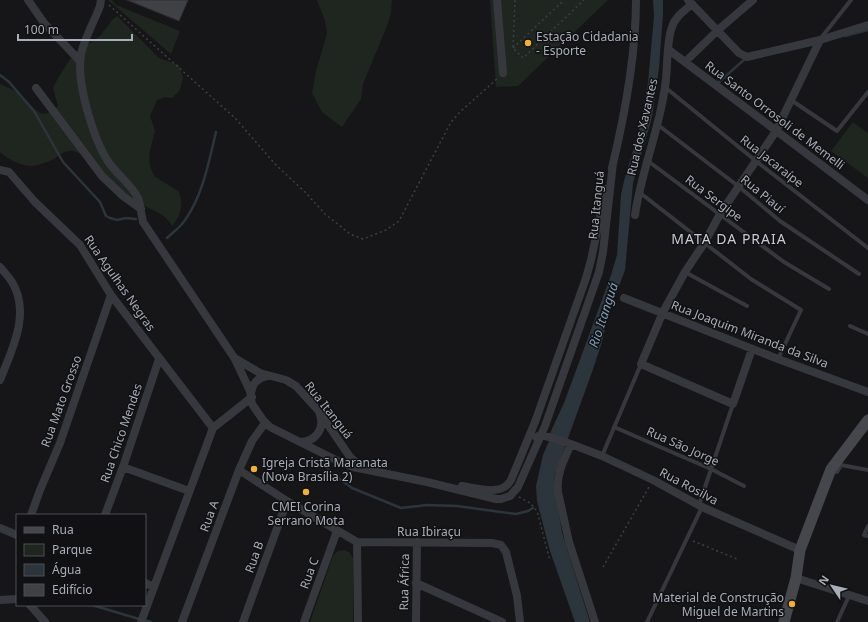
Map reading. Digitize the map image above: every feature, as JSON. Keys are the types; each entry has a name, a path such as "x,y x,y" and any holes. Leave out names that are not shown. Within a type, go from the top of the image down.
{"street":[{"path":"28,0 44,23 80,61"},
{"path":"497,0 503,73"},
{"path":"613,163 631,71 635,37 636,0"},
{"path":"685,62 718,30 753,0"},
{"path":"101,1 82,49 80,61 84,98 90,122 102,152 114,170 136,195 146,227 235,359"},
{"path":"690,2 739,53 747,57 820,40 868,25"},
{"name":"Rua dos Xavantes","path":"635,216 639,192 657,125 665,88 672,26 690,2"},
{"path":"752,348 733,404 642,364 662,312 685,272 705,242 720,214 776,131 820,40"},
{"name":"Rua Santo Orrosoli de Memelli","path":"669,50 868,200"},
{"path":"36,88 102,176 123,196 141,209"},
{"name":"Rua Itanguá","path":"235,359 251,395 254,407 265,423 299,442 345,465 427,482 496,499 506,498 513,494 518,487 545,436 600,268 613,163"},
{"name":"Rua Itanguá","path":"427,482 493,490 501,489 509,483 528,440 589,270 613,163"},
{"name":"Rua Agulhas Negras","path":"0,170 9,172 35,202 80,245 111,295 211,425"},
{"path":"0,267 12,282 20,303 18,331 0,380"},
{"name":"Rua Mato Grosso","path":"31,514 60,443 111,295"},
{"name":"Rua Joaquim Miranda da Silva","path":"624,298 778,359 868,392"},
{"name":"Rua Chico Mendes","path":"105,514 123,467 159,359"},
{"name":"Rua Itanguá","path":"235,359 248,368 266,376 290,382 318,410 350,457 357,464 367,470"},
{"path":"141,622 189,491 211,425 251,395 252,386 256,380 266,376"},
{"path":"299,442 311,440 319,431 321,427 321,418 318,410"},
{"path":"784,622 796,578 800,550 830,469 868,420"},
{"name":"Rua A","path":"182,622 239,470 252,441 265,423"},
{"path":"528,440 545,436"},
{"name":"Rua Rosilva","path":"545,436 569,443 602,456 653,480 700,506 800,550"},
{"path":"569,443 559,474 557,485 558,492 569,542 595,622"},
{"path":"123,467 189,491"},
{"path":"239,470 337,532 357,542 358,622"},
{"name":"Rua B","path":"243,622 287,501"},
{"path":"0,528 16,535"},
{"name":"Rua C","path":"304,622 337,532"},
{"name":"Rua Ibiraçu","path":"357,542 492,543 500,545 506,552 517,596 520,622"},
{"name":"Rua África","path":"416,622 417,542"},
{"path":"796,578 868,601"},
{"path":"146,584 154,587"},
{"path":"416,584 502,622"},
{"path":"0,600 16,599"},
{"path":"31,606 45,622"}],"lane":[{"path":"820,40 851,0"},
{"name":"Rua Jacaraípe","path":"665,88 868,248"},
{"path":"791,100 837,131 868,92"},
{"name":"Rua Piauí","path":"657,125 738,186 780,221 859,274"},
{"name":"Rua Sergipe","path":"648,161 784,262 829,289"},
{"path":"639,192 751,279 801,310 778,359"},
{"path":"685,272 747,306"},
{"path":"850,326 868,334"},
{"path":"602,456 642,364"},
{"path":"647,622 687,538 700,506 733,404"},
{"name":"Rua São Jorge","path":"614,427 711,469 744,486"},
{"path":"830,469 837,472 841,465 868,470"},
{"path":"868,526 864,535 868,536"},
{"path":"837,622 850,596"}],"path":[{"path":"515,0 513,48 523,58 584,0"},
{"path":"513,48 564,0"},
{"path":"101,1 113,7 235,118 275,164 306,193 325,214 350,234 363,239 386,230 399,221 451,122 503,73"},
{"path":"603,567 653,480"},
{"path":"513,494 530,503 537,511 550,561"},
{"path":"687,538 737,559"}],"green space":[{"path":"108,0 112,0 116,5 180,31 171,54"},
{"path":"317,0 392,0 391,13 387,26 363,84 361,99 342,127 322,112 312,93 316,71 327,33 325,21"},
{"name":"Estação Cidadania - Esporte","path":"490,0 608,0 518,86 496,87"},
{"path":"117,16 159,58 179,65 183,78 180,90 172,98 165,97 157,100 150,116 155,131 149,154 150,166 154,176 178,191 181,200 181,209 175,223 172,226 157,212 131,200 94,164 80,153 68,151 54,159 35,166 29,166 15,162 0,152 0,84 17,92 40,113 45,114 51,112 58,106 53,88 74,53 100,36"},
{"path":"853,122 868,133 868,178 831,151"},
{"path":"344,550 350,553 353,559 353,622 310,622 333,556 338,551"}],"water":[{"name":"Rio Itanguá","path":"653,0 663,0 659,68 652,117 633,183 625,270 607,319 602,342 555,474 554,481 562,533 590,622 575,622 550,551 537,501 536,486 543,455 549,441 551,431 564,403 617,255 621,195 639,131 648,83 654,16"}],"building":[{"path":"127,0 188,0 179,21"}],"waterway":[{"path":"845,36 868,30"},
{"path":"716,82 719,82 746,58"},
{"path":"0,75 9,82 34,111 63,162 100,202 106,216 117,220 126,218 136,219"},
{"path":"167,238 183,223 196,200 205,178 216,132"},
{"path":"323,463 330,472 352,488 401,508 427,505 457,506 516,514 533,508"},
{"path":"95,606 139,619"},
{"path":"144,620 151,622"}],"place":[{"name":"Estação Cidadania - Esporte","path":"528,43"},
{"name":"Igreja Cristã Maranata (Nova Brasília 2)","path":"254,469"},
{"name":"CMEI Corina Serrano Mota","path":"306,492"},
{"name":"Material de Construção Miguel de Martins","path":"792,604"}],"district":[{"name":"MATA DA PRAIA","path":"729,238"}]}
